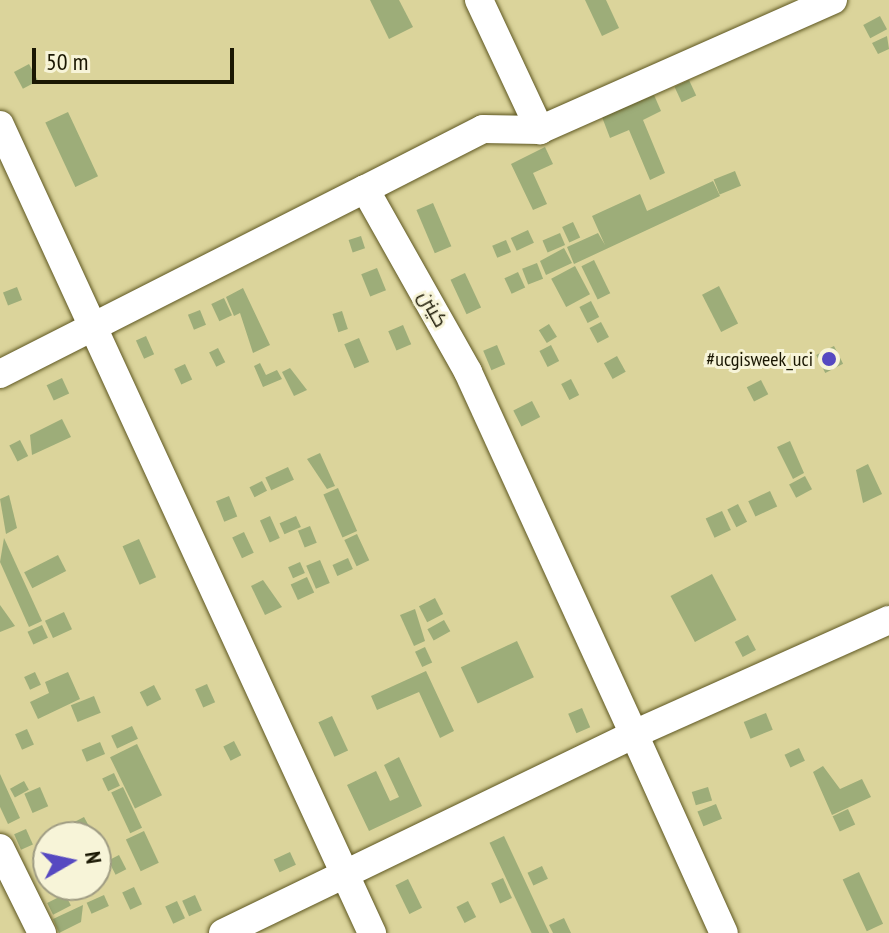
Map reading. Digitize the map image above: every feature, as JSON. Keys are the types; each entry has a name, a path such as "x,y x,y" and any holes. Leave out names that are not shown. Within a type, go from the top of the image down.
{"street":[{"path":"479,0 540,130"},
{"path":"0,374 96,328 483,129 540,130 833,0"},
{"path":"0,125 372,933"},
{"name":"كينن","path":"365,189 468,372 724,933"},
{"path":"223,933 342,871 634,734 889,620"},
{"path":"0,848 42,933"}],"building":[{"path":"370,0 399,0 413,27 389,39"},
{"path":"585,0 606,0 619,28 602,36"},
{"path":"880,16 887,29 870,38 863,25"},
{"path":"887,36 889,49 878,54 872,43"},
{"path":"29,64 38,81 23,89 14,72"},
{"path":"689,80 696,95 682,102 674,87"},
{"path":"654,95 661,111 643,120 665,173 650,180 629,130 610,138 602,117"},
{"path":"68,112 98,176 75,187 45,123"},
{"path":"545,147 553,164 533,173 547,204 533,210 511,164"},
{"path":"735,171 741,186 720,194 714,180"},
{"path":"713,181 720,196 574,264 567,247 598,233 605,245 592,216 640,194 647,211"},
{"path":"433,203 451,246 435,253 416,210"},
{"path":"573,222 580,237 569,242 562,227"},
{"path":"528,230 534,243 517,251 511,238"},
{"path":"560,233 565,245 548,252 543,240"},
{"path":"361,236 365,248 353,252 349,240"},
{"path":"506,240 511,252 497,258 492,246"},
{"path":"564,248 572,263 546,275 540,261"},
{"path":"594,260 610,293 598,299 581,266"},
{"path":"537,263 543,279 528,285 522,269"},
{"path":"575,266 590,294 566,307 551,279"},
{"path":"377,268 386,290 370,297 361,274"},
{"path":"518,272 525,287 512,294 504,278"},
{"path":"465,273 481,307 467,314 450,280"},
{"path":"719,286 738,323 721,332 702,295"},
{"path":"17,287 22,300 8,305 3,292"},
{"path":"243,288 270,345 253,353 240,313 234,316 226,297"},
{"path":"224,298 232,315 219,321 211,304"},
{"path":"591,301 599,317 588,323 579,307"},
{"path":"200,310 206,325 194,330 188,315"},
{"path":"342,311 348,329 338,332 332,314"},
{"path":"601,322 609,337 598,343 590,328"},
{"path":"549,324 557,337 547,343 539,330"},
{"path":"403,325 411,344 396,351 388,331"},
{"path":"146,336 154,354 144,359 136,340"},
{"path":"359,338 369,362 354,368 344,344"},
{"path":"497,345 505,364 491,370 483,351"},
{"path":"551,345 559,361 548,367 539,351"},
{"name":"#ucgisweek_uci","path":"834,346 843,364 825,373 816,355"},
{"path":"218,348 225,362 216,367 209,353"},
{"path":"617,356 626,372 613,379 604,363"},
{"path":"260,363 266,375 277,370 282,379 263,387 254,366"},
{"path":"185,364 192,379 181,384 174,369"},
{"path":"290,368 307,390 294,396 282,372"},
{"path":"62,378 69,393 54,401 47,385"},
{"path":"571,379 579,395 569,400 561,384"},
{"path":"761,380 768,394 754,402 747,387"},
{"path":"532,401 540,417 521,427 513,411"},
{"path":"62,419 71,437 32,455 30,435"},
{"path":"20,440 28,456 17,461 9,445"},
{"path":"790,441 804,473 793,479 777,447"},
{"path":"320,453 335,486 327,489 307,459"},
{"path":"868,464 882,494 863,503 856,470"},
{"path":"288,467 294,480 271,490 265,478"},
{"path":"805,476 812,489 796,498 789,484"},
{"path":"262,481 267,491 255,497 250,487"},
{"path":"338,488 357,531 342,537 323,495"},
{"path":"770,491 777,506 755,517 748,501"},
{"path":"9,495 17,528 6,534 0,499"},
{"path":"229,496 237,516 224,522 216,501"},
{"path":"738,504 747,522 736,527 727,509"},
{"path":"722,511 731,530 715,538 706,519"},
{"path":"270,516 280,538 270,542 260,520"},
{"path":"296,516 301,527 284,534 280,523"},
{"path":"310,526 317,543 305,548 298,531"},
{"path":"244,532 254,553 242,558 232,537"},
{"path":"357,534 369,560 357,566 344,540"},
{"path":"4,538 42,621 29,627 0,562"},
{"path":"139,539 156,577 140,585 123,546"},
{"path":"58,555 66,571 32,588 24,572"},
{"path":"348,558 353,569 337,576 332,565"},
{"path":"320,560 330,583 316,589 306,566"},
{"path":"300,562 305,573 293,578 288,567"},
{"path":"712,574 736,620 695,642 671,596"},
{"path":"307,577 314,592 298,600 291,585"},
{"path":"263,580 282,607 265,615 251,586"},
{"path":"435,598 443,614 427,622 419,606"},
{"path":"0,605 15,626 0,632"},
{"path":"415,609 425,641 414,646 400,615"},
{"path":"64,612 72,629 53,638 45,621"},
{"path":"444,620 450,631 434,641 427,629"},
{"path":"42,625 48,638 33,644 27,632"},
{"path":"748,635 756,650 743,657 735,642"},
{"path":"517,641 534,677 478,703 461,667"},
{"path":"425,647 432,662 422,667 415,652"},
{"path":"426,671 454,731 440,738 419,692 377,710 371,696"},
{"path":"35,672 41,685 30,690 24,677"},
{"path":"68,672 80,699 38,719 30,702 49,693 45,682"},
{"path":"207,684 215,702 203,708 195,689"},
{"path":"154,685 161,699 147,707 140,692"},
{"path":"94,696 101,713 78,722 71,705"},
{"path":"582,708 590,727 576,733 568,714"},
{"path":"766,713 773,730 750,739 744,722"},
{"path":"332,716 348,750 334,757 318,722"},
{"path":"132,726 138,739 117,748 111,736"},
{"path":"27,729 34,745 22,750 15,734"},
{"path":"234,741 241,755 231,761 223,746"},
{"path":"100,742 105,754 87,762 82,750"},
{"path":"137,744 162,795 135,808 110,757"},
{"path":"799,748 805,761 790,767 784,755"},
{"path":"399,757 422,806 369,831 347,785 376,771 390,801 399,797 384,765"},
{"path":"823,766 840,789 862,779 871,797 832,815 813,772"},
{"path":"114,773 120,786 108,791 102,778"},
{"path":"0,774 20,818 8,824 0,807"},
{"path":"24,781 29,790 15,798 10,789"},
{"path":"40,787 48,806 33,813 24,794"},
{"path":"123,787 142,828 130,833 111,792"},
{"path":"708,787 712,800 696,805 692,792"},
{"path":"716,804 722,819 703,826 697,811"},
{"path":"848,809 855,824 840,832 833,816"},
{"path":"26,829 32,845 21,850 14,834"},
{"path":"144,831 159,863 141,871 126,839"},
{"path":"504,836 549,933 532,933 489,843"},
{"path":"290,852 296,865 280,872 274,860"},
{"path":"119,855 126,869 116,875 112,859"},
{"path":"542,866 548,879 533,885 527,873"},
{"path":"859,872 883,924 867,931 843,880"},
{"path":"503,878 512,898 500,903 491,883"},
{"path":"408,879 422,908 409,914 395,885"},
{"path":"134,887 142,904 130,910 122,892"},
{"path":"195,895 202,911 189,916 182,901"},
{"path":"69,901 71,906 53,915 47,903"},
{"path":"107,901 109,906 92,914 87,903"},
{"path":"177,901 185,918 173,924 165,906"},
{"path":"468,901 476,917 465,923 456,907"},
{"path":"83,905 81,922 59,933 53,919"},
{"path":"564,918 571,933 553,933 549,925"}],"place":[{"name":"#ucgisweek_uci","path":"829,359"}]}
